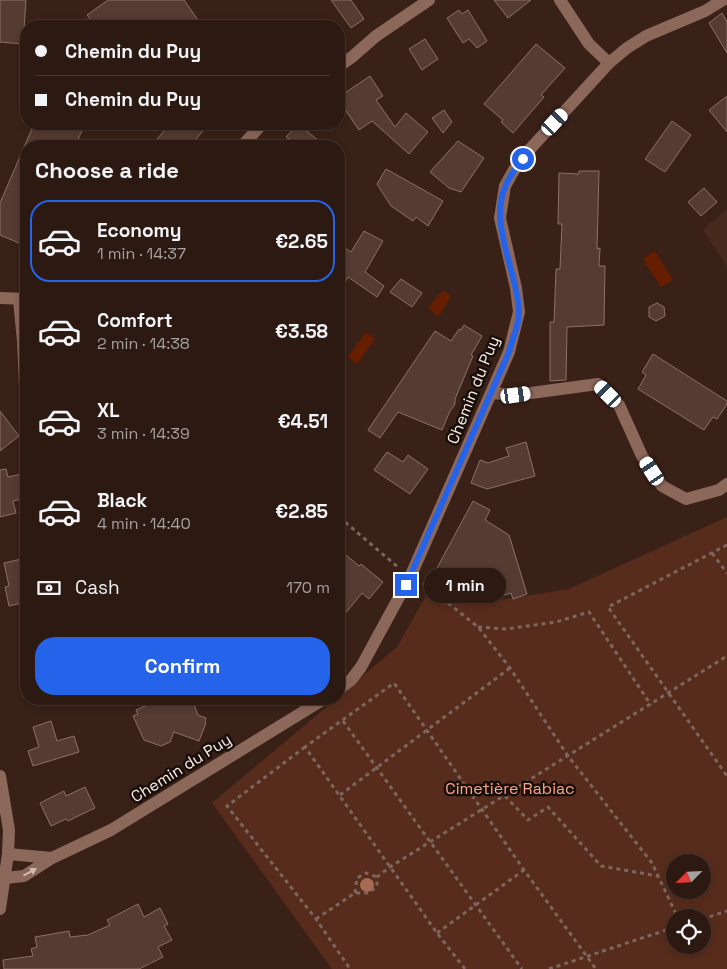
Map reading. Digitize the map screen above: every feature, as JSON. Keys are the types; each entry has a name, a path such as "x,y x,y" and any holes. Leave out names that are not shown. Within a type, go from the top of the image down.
{"street":[{"path":"345,61 376,36 429,0"},
{"path":"560,0 589,44 609,63"},
{"name":"Chemin du Puy","path":"345,684 351,680 360,667 411,575 509,352 519,312 516,288 500,218 505,186 514,170 531,148 609,63 627,48 646,36 705,11 723,0"},
{"path":"247,140 257,130"},
{"path":"0,298 20,300"},
{"path":"0,305 20,300"},
{"path":"492,393 516,395 598,384 619,404 642,456 662,486 686,499 719,490 727,484"},
{"name":"Chemin du Puy","path":"5,878 24,876 52,858 111,830 314,705"},
{"path":"0,776 9,830 8,854 0,909"},
{"path":"8,854 52,858"}],"path":[{"path":"345,522 404,573 411,575 440,596 478,627 510,668 568,756 652,863 674,909"},
{"path":"727,545 608,607 727,776"},
{"path":"712,553 727,573"},
{"path":"478,627 506,630 556,622 589,612 651,705"},
{"path":"377,877 430,841 482,811 727,656"},
{"path":"340,795 510,668"},
{"path":"350,969 316,920 227,806 394,683 482,811 596,969"},
{"path":"343,721 522,969"},
{"path":"306,747 437,933 465,969"},
{"path":"505,796 528,820 548,807 601,866 658,876"},
{"path":"437,933 524,870"},
{"path":"354,893 357,878 366,873 377,877"},
{"path":"316,920 354,893 369,893 377,886 377,877"},
{"path":"711,915 727,911"},
{"path":"549,969 666,931"}],"shaded area":[{"path":"727,209 727,267 703,230"},
{"path":"655,251 673,280 661,287 643,259"},
{"path":"443,290 451,297 438,317 428,308"},
{"path":"366,332 375,339 357,364 348,357"}],"green space":[{"name":"Cimetière Rabiac","path":"727,517 727,969 332,969 212,803 329,705 345,705 345,691 397,647 428,592 474,604 569,589"}],"building":[{"path":"0,0 26,0 25,20 20,20 20,44 0,42"},
{"path":"108,0 184,0 198,20 91,20 87,15"},
{"path":"331,0 351,0 364,19 351,28"},
{"path":"494,0 531,0 508,18"},
{"path":"459,10 462,14 468,10 487,41 477,48 469,39 463,43 447,18"},
{"path":"722,13 727,22 727,53 709,23"},
{"path":"425,39 438,59 422,70 409,49"},
{"path":"536,44 565,68 541,95 544,97 513,133 501,122 503,120 484,104"},
{"path":"370,76 383,96 376,100 395,127 406,113 428,132 409,154 372,121 359,130 345,109 345,93"},
{"path":"727,96 727,132 709,110"},
{"path":"444,110 452,122 443,133 432,118"},
{"path":"672,121 691,135 665,172 645,159"},
{"path":"31,130 82,130 78,140 27,140"},
{"path":"165,130 204,130 195,140 156,140"},
{"path":"292,130 305,130 318,140 291,140 286,137"},
{"path":"458,141 484,158 461,192 449,188 430,172"},
{"path":"20,157 20,243 0,235 0,203"},
{"path":"386,169 443,201 428,226 416,217 413,221 391,206 377,184"},
{"path":"579,171 599,171 597,249 600,248 599,266 605,266 604,325 567,327 566,380 550,381 550,322 554,322 556,269 560,269 562,224 558,224 559,173 579,174"},
{"path":"704,188 717,202 701,216 688,202"},
{"path":"364,231 383,241 365,272 384,286 377,297 348,277 345,282 345,248 351,252"},
{"path":"401,279 422,293 412,307 390,292"},
{"path":"657,303 664,307 665,316 656,321 649,317 649,307"},
{"path":"464,325 482,336 471,355 473,356 455,399 455,404 442,430 398,412 380,438 368,430 435,331 451,341"},
{"path":"653,354 727,401 717,419 713,417 704,430 638,389 646,375 642,372"},
{"path":"0,411 19,436 0,451"},
{"path":"526,442 535,476 487,489 471,483 480,460 488,463 509,456 506,448"},
{"path":"387,452 403,462 408,455 428,469 410,494 374,470"},
{"path":"6,469 8,477 20,474 20,499 13,501 16,513 0,517 0,470"},
{"path":"473,501 490,510 485,520 509,535 527,594 513,599 511,593 489,600 485,584 458,569 453,577 437,568"},
{"path":"345,554 383,582 369,599 362,593 345,614"},
{"path":"20,559 20,603 9,606 5,587 9,586 4,563"},
{"path":"147,705 194,705 198,715 206,718 206,723 199,741 174,732 170,742 161,746 144,740 133,716 138,714 136,710"},
{"path":"51,721 57,741 74,736 79,752 33,766 28,751 39,747 33,727"},
{"path":"85,787 95,808 68,821 66,819 51,826 40,803 64,791 66,796"},
{"path":"138,904 144,917 160,908 168,924 164,926 172,940 158,947 163,957 139,969 4,969 3,960 33,956 31,949 37,947 35,937 69,931 70,937 88,935 110,925 107,920"}],"route":[{"path":"406,585 509,352 519,312 516,288 502,232 500,218 501,202 505,186 523,159"}]}
